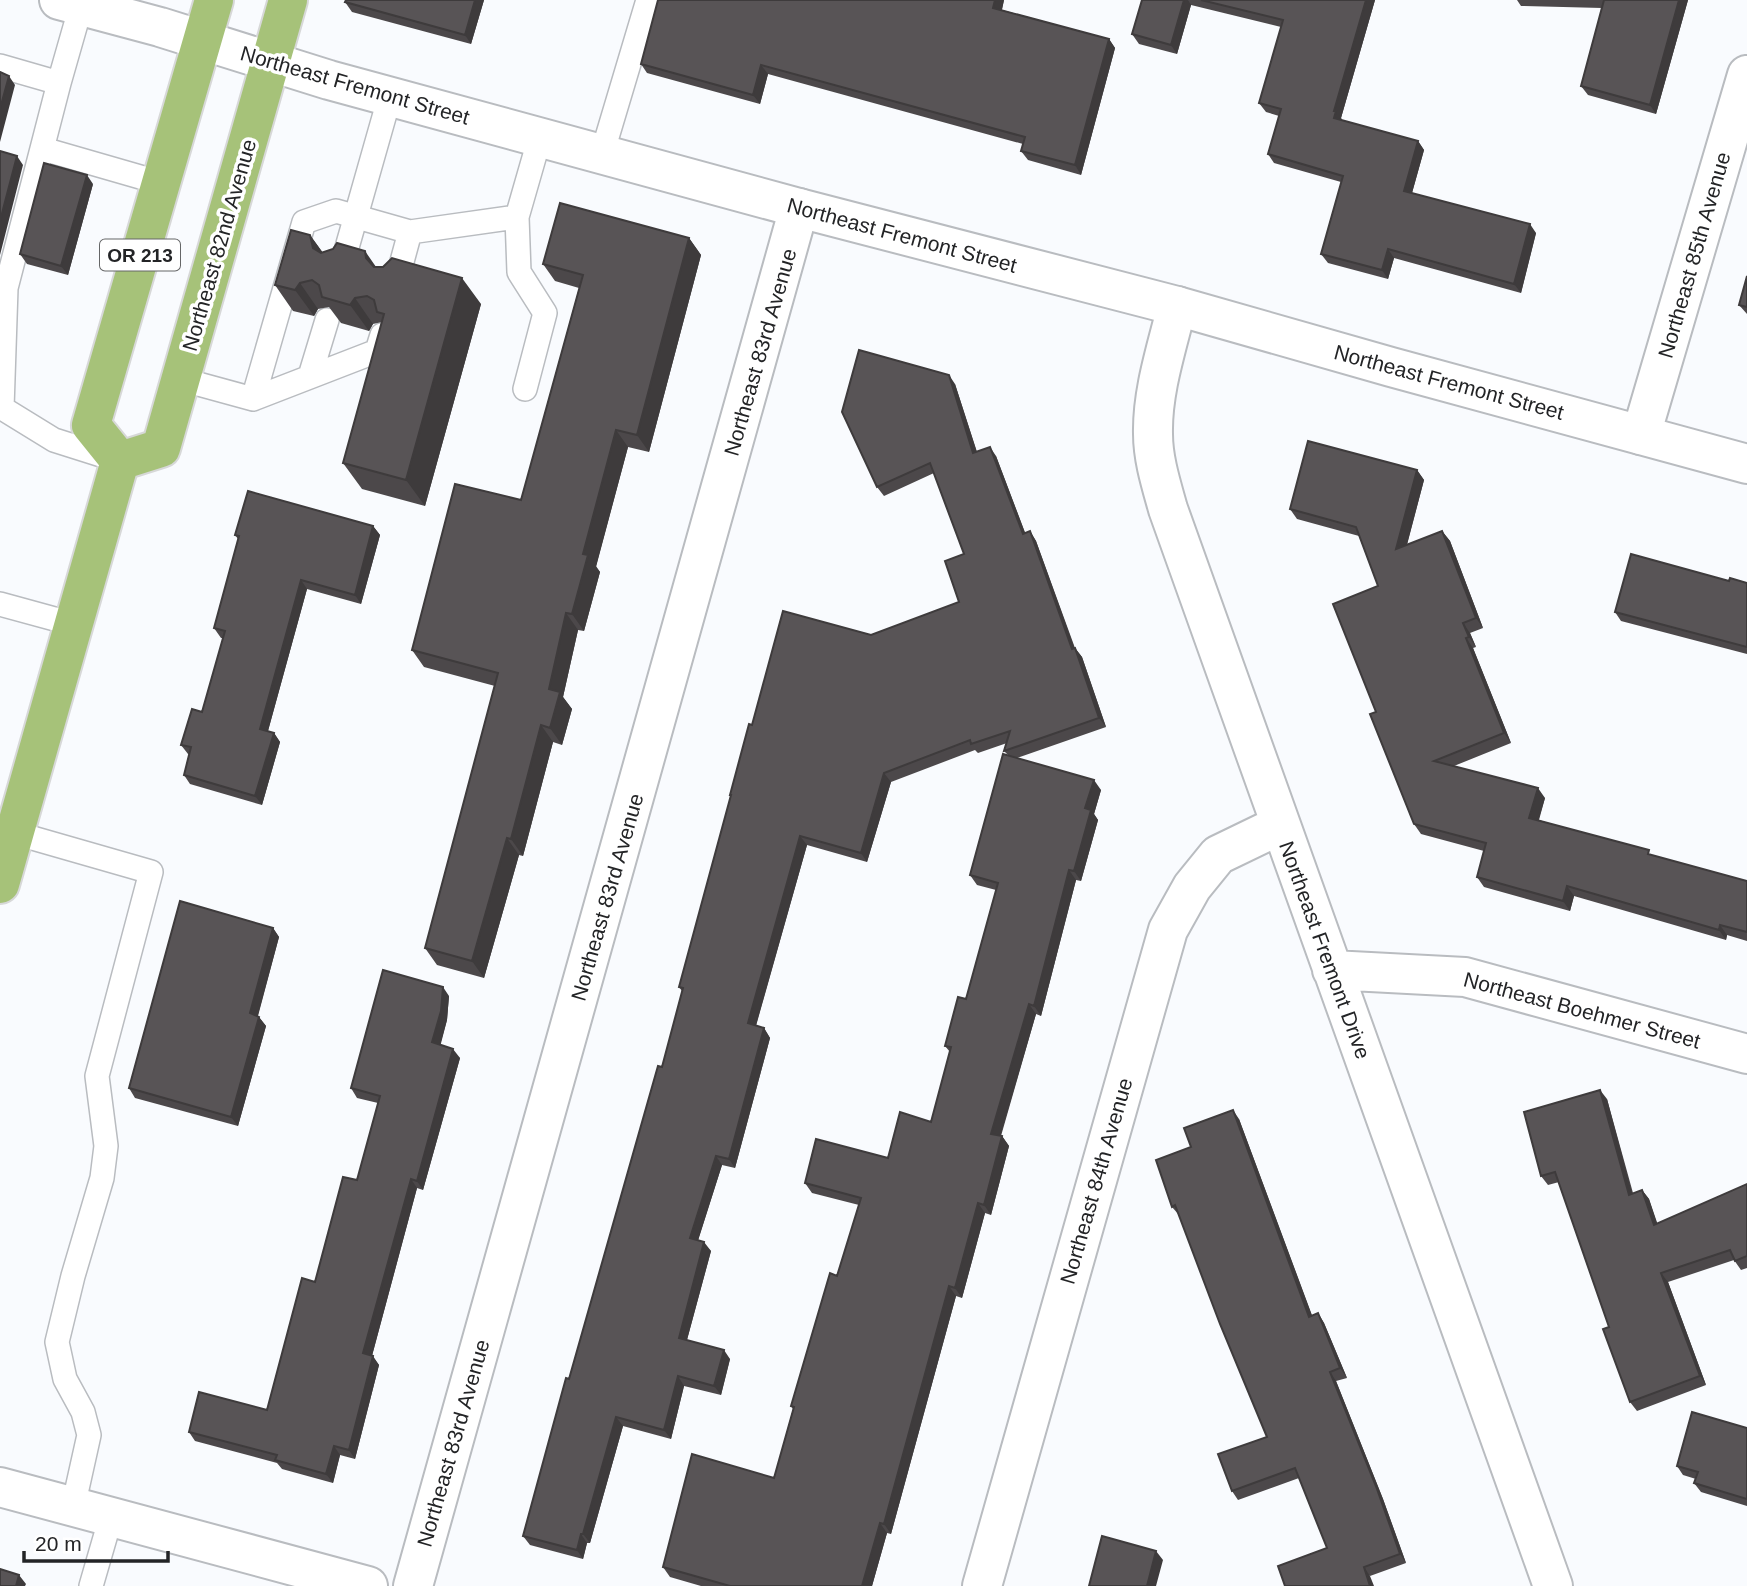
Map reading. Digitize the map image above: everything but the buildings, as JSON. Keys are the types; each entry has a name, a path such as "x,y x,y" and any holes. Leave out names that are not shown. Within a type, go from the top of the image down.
{"main road":[{"name":"OR 213","path":"120,461 90,425 214,0"},
{"name":"Northeast 82nd Avenue","path":"120,461 161,448 288,0"},
{"path":"0,884 120,461"}],"street":[{"name":"Northeast Fremont Street","path":"70,3 130,9 202,40 390,96 799,208 1177,306 1747,464"},
{"name":"Northeast 85th Avenue","path":"1641,435 1747,75"},
{"name":"Northeast 83rd Avenue","path":"413,1586 799,208"},
{"name":"Northeast Fremont Drive","path":"1177,306 1156,401 1153,434 1157,469 1168,509 1553,1586"},
{"name":"Northeast 84th Avenue","path":"982,1586 1168,929 1192,887 1218,855 1280,825"},
{"name":"Northeast Boehmer Street","path":"1332,970 1465,977 1747,1054"},
{"path":"0,1487 368,1586"}],"lane":[{"path":"602,154 648,0"},
{"path":"70,3 59,83 6,288 2,408 54,440 120,461"},
{"path":"0,66 59,83"},
{"path":"342,265 390,96"},
{"path":"525,389 545,313 519,272 517,217 540,137"},
{"path":"43,149 161,183"},
{"path":"253,400 304,222 336,211 410,232 517,217"},
{"path":"397,280 410,232"},
{"path":"310,376 327,320"},
{"path":"180,379 253,400 377,351 382,334"},
{"path":"0,604 74,624"},
{"path":"15,832 151,872 97,1076 106,1146 102,1178 57,1342 65,1379 83,1412 89,1435 73,1507"},
{"path":"91,1586 111,1517"}]}
